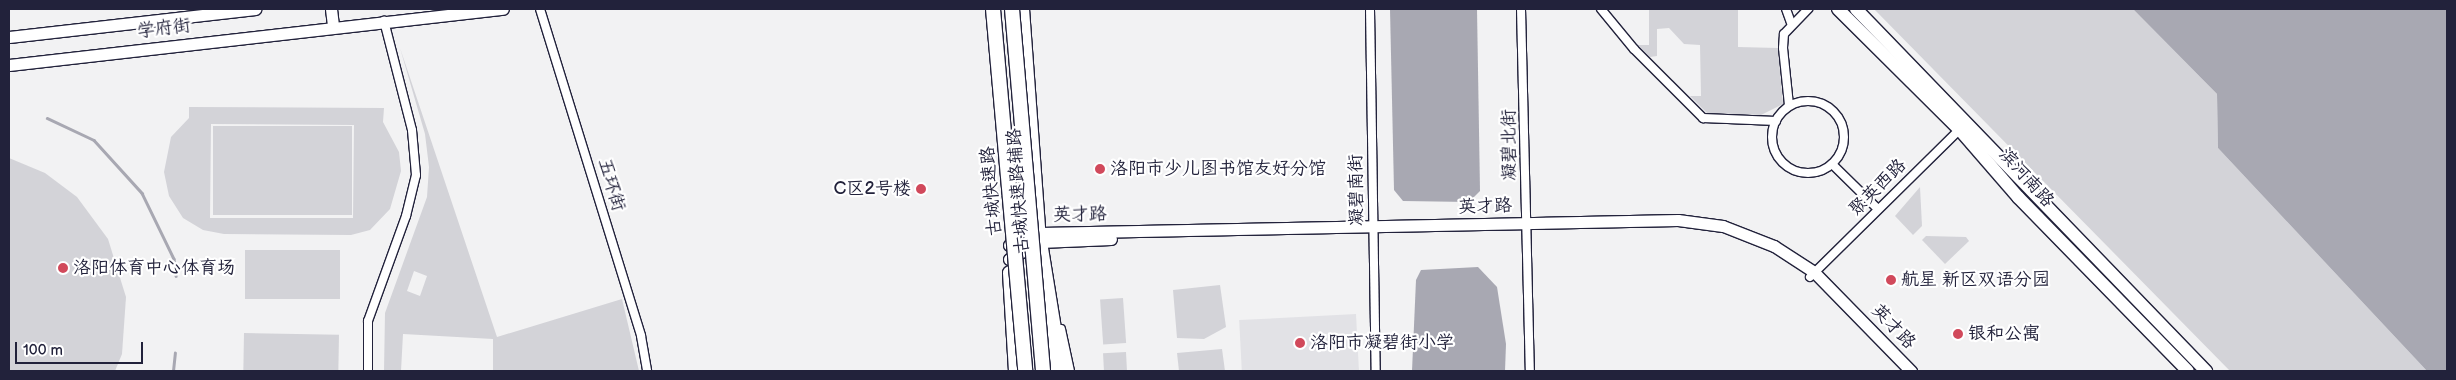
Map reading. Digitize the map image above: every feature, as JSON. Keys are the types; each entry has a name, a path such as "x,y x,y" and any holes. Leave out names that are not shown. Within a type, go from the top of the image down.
{"highway":[{"name":"古城快速路","path":"994,9 1025,371"},
{"name":"古城快速路","path":"1012,9 1043,371"},
{"path":"1040,238 1062,371"},
{"path":"1009,260 1017,371"}],"main road":[{"name":"学府街","path":"9,37 255,9"},
{"path":"331,9 333,26"},
{"name":"学府街","path":"9,65 333,26 503,9"},
{"name":"古城快速路辅路","path":"987,9 1009,260"},
{"name":"古城快速路辅路","path":"1023,9 1052,371"},
{"name":"滨河南路","path":"1838,9 1964,126 2025,186 2206,371"},
{"name":"滨河南路","path":"1856,9 1964,126 2018,197 2188,371"},
{"name":"英才路","path":"1009,245 1040,238 1527,227 1673,226 1717,230 1767,250 1812,275 1911,371"},
{"name":"英才路","path":"1009,260 1040,238"},
{"name":"英才路","path":"1812,275 1903,371"}],"street":[{"name":"五环街","path":"540,9 641,336 647,371"},
{"name":"凝碧南街","path":"1370,9 1372,231 1376,371"},
{"name":"凝碧北街","path":"1521,9 1530,371"},
{"path":"1601,9 1634,49 1703,118 1776,121"},
{"path":"1786,9 1791,23"},
{"path":"1789,106 1783,48 1784,34 1791,23 1808,9"},
{"path":"368,371 368,321 416,175 412,130 384,21"},
{"path":"1815,101 1837,115 1843,127 1844,140 1840,154 1832,164 1821,171 1808,174 1794,171 1783,164 1771,140 1776,121 1789,106 1815,101"},
{"name":"聚英西路","path":"1812,275 1964,126"},
{"path":"1832,164 1878,209"},
{"path":"1040,238 1070,371"},
{"path":"1009,260 1010,371"}],"shaded area":[{"path":"1390,9 1477,9 1480,191 1469,202 1403,201 1394,190"},
{"path":"1649,9 1738,9 1738,47 1778,48 1783,104 1761,115 1707,113 1690,96 1701,96 1700,45 1684,44 1669,28 1657,29 1657,56 1650,57 1638,45 1649,45"},
{"path":"1874,9 2133,9 2217,94 2218,148 2427,371 2230,371"},
{"path":"2133,9 2447,9 2447,371 2427,371 2218,148 2217,94"},
{"path":"400,48 497,337 622,299 639,371 493,371 493,339 403,334 401,371 384,371 385,313 427,197 429,167 425,134","holes":["414,271 427,276 420,296 407,291"]},
{"path":"189,107 384,108 383,122 399,152 401,171 390,209 370,230 351,235 224,234 203,230 183,218 169,196 164,172 171,137 189,118","holes":["211,124 354,125 353,218 210,218"]},
{"path":"213,126 352,126 352,215 213,215"},
{"name":"洛阳体育中心体育场","path":"9,158 45,173 77,197 108,239 126,297 122,354 115,371 9,371"},
{"path":"1920,187 1922,226 1913,235 1895,216"},
{"path":"1926,236 1966,237 1969,241 1945,264 1922,240"},
{"path":"245,250 340,250 340,299 245,299"},
{"path":"1478,267 1497,287 1506,344 1505,371 1412,371 1416,280 1421,270"},
{"path":"1220,285 1226,327 1204,339 1177,338 1173,290"},
{"path":"1123,298 1126,343 1103,344 1100,300"},
{"name":"洛阳市凝碧街小学","path":"1356,314 1359,371 1242,371 1239,320"},
{"path":"244,333 339,335 338,371 243,371"},
{"path":"1222,349 1225,371 1179,371 1177,353"},
{"path":"1126,352 1127,371 1104,371 1103,353"}],"waterway":[{"path":"47,118 94,140 142,193 174,259 176,276"},
{"path":"173,371 175,353"}],"place":[{"name":"洛阳市少儿图书馆友好分馆","path":"1100,169"},
{"name":"C区2号楼","path":"921,189"},
{"name":"洛阳体育中心体育场","path":"63,268"},
{"name":"航星 新区双语分园","path":"1891,280"},
{"name":"银和公寓","path":"1958,334"},
{"name":"洛阳市凝碧街小学","path":"1300,343"}]}
